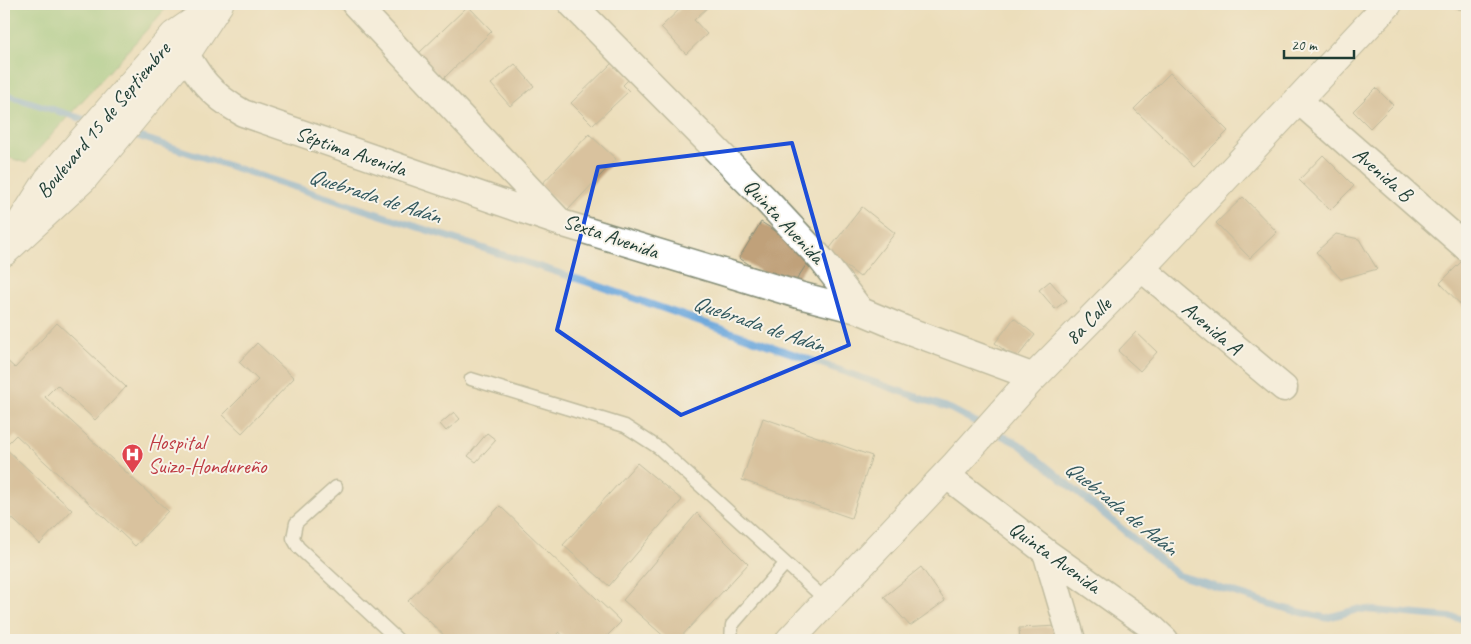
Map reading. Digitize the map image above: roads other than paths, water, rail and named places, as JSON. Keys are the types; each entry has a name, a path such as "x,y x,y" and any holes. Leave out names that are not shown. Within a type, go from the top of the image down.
{"street":[{"name":"Sexta Avenida","path":"355,4 561,224 798,295 861,311"},
{"name":"Quinta Avenida","path":"572,4 766,200 821,259 861,311 1031,380"},
{"name":"8a Calle","path":"790,640 951,470 1031,380 1141,268 1388,4"},
{"name":"Boulevard 15 de Septiembre","path":"5,251 48,180 217,5"},
{"name":"Séptima Avenida","path":"180,44 197,74 209,90 243,114 561,224"},
{"name":"Boulevard 15 de Septiembre","path":"5,251 83,179 147,101 180,44"},
{"name":"Avenida B","path":"1298,100 1467,248"},
{"name":"Avenida A","path":"1141,268 1284,388"},
{"name":"Quinta Avenida","path":"951,470 1046,552 1149,625 1165,640"},
{"path":"1046,552 1072,640"}],"lane":[{"path":"471,379 624,426 659,448 827,601"},
{"path":"336,487 296,523 293,538 298,547 398,640"},
{"path":"731,640 732,626 785,564"}],"waterway":[{"name":"Quebrada de Adán","path":"4,94 92,122"},
{"name":"Quebrada de Adán","path":"128,133 596,285 951,409 983,426"},
{"name":"Quebrada de Adán","path":"993,431 1019,444 1178,575 1287,609 1326,618 1359,609 1467,619"}],"place":[{"name":"Hospital Suizo-Hondureño","path":"132,473"}]}
